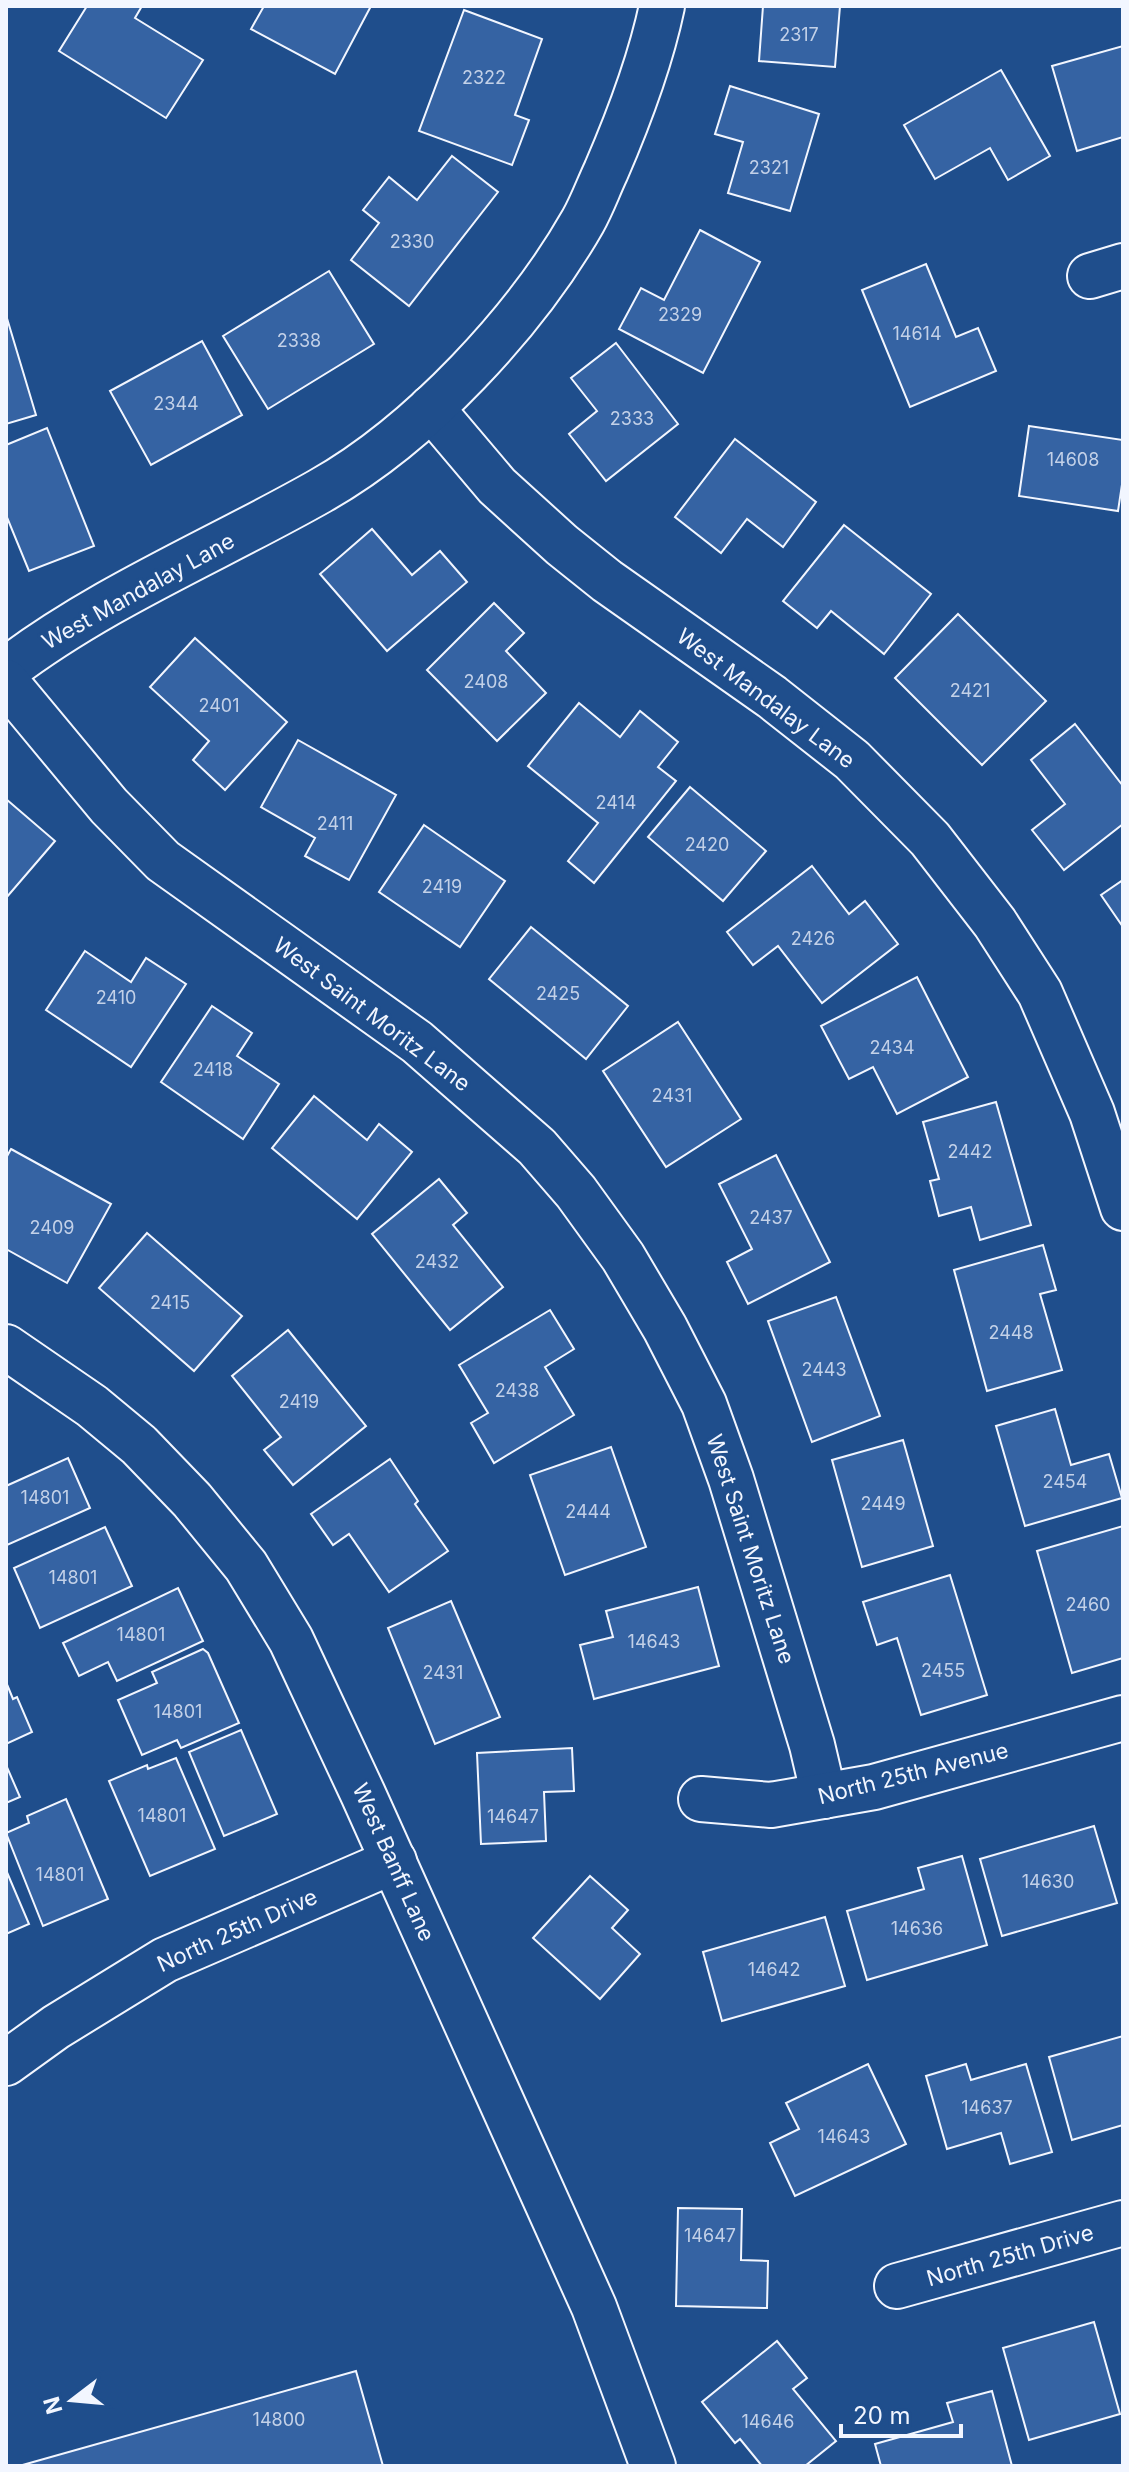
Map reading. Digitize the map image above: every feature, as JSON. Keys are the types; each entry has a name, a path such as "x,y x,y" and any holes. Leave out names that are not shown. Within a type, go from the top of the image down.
{"street":[{"name":"West Mandalay Lane","path":"6,670 42,643 111,603 323,489 390,444 431,408 490,348 538,290 584,220 618,143 653,49 662,6"},
{"name":"West Mandalay Lane","path":"431,408 497,486 562,545 607,581 772,697 852,760 930,839 995,923 1040,993 1092,1113 1123,1208"},
{"name":"West Saint Moritz Lane","path":"6,682 109,806 163,861 417,1042 537,1147 576,1192 630,1269 704,1404 736,1494 812,1745 824,1796"},
{"name":"West Banff Lane","path":"6,1347 92,1406 139,1445 192,1500 246,1566 291,1640 594,2307 653,2466"},
{"name":"North 25th Avenue","path":"701,1799 771,1805 874,1787 1123,1718"},
{"name":"North 25th Drive","path":"6,2063 56,2027 165,1960 394,1861"},
{"name":"North 25th Drive","path":"897,2286 1123,2223"}],"building":[{"path":"87,6 142,6 135,18 203,60 166,118 59,51"},
{"path":"264,6 371,6 335,74 251,29"},
{"path":"763,6 840,6 835,67 759,61"},
{"path":"464,10 542,39 515,115 529,120 512,165 419,131"},
{"path":"1123,46 1123,137 1077,151 1052,66"},
{"path":"1001,70 1050,156 1008,180 990,148 935,179 904,125"},
{"path":"730,86 819,114 790,211 728,193 743,142 715,134"},
{"path":"452,156 498,192 409,306 351,260 379,223 363,210 389,177 417,200"},
{"path":"700,230 760,262 703,373 619,329 641,288 664,300"},
{"path":"926,264 956,337 978,328 996,371 910,407 862,290"},
{"path":"329,271 374,344 268,409 223,336"},
{"path":"6,315 36,415 6,424"},
{"path":"202,341 242,415 151,465 110,391"},
{"path":"616,343 678,424 606,481 569,434 597,411 571,378"},
{"path":"1029,426 1123,440 1123,478 1118,511 1019,496"},
{"path":"47,428 94,546 29,571 6,515 6,445"},
{"path":"735,439 816,502 783,547 747,519 721,553 675,517"},
{"path":"844,525 931,594 884,654 831,611 817,628 783,601"},
{"path":"372,529 412,575 440,551 467,582 387,651 320,574"},
{"path":"494,603 524,633 506,651 546,693 497,741 427,670"},
{"path":"958,614 1046,701 982,765 895,678"},
{"path":"195,638 287,722 225,790 193,760 209,741 150,687"},
{"path":"579,703 620,737 640,711 678,742 658,767 676,781 594,883 568,861 598,823 528,766"},
{"path":"1075,724 1123,786 1123,824 1064,870 1032,830 1065,804 1031,760"},
{"path":"298,740 396,795 349,880 305,856 315,838 261,807"},
{"path":"690,787 766,851 723,901 648,837"},
{"path":"6,799 55,841 6,898"},
{"path":"424,825 505,881 460,947 379,892"},
{"path":"812,866 849,914 865,901 898,944 822,1003 778,946 753,965 727,932"},
{"path":"1123,880 1123,927 1101,895"},
{"path":"531,927 628,1006 586,1059 489,979"},
{"path":"85,951 131,982 146,958 186,984 131,1067 46,1010"},
{"path":"917,977 968,1077 897,1114 873,1067 849,1079 821,1026"},
{"path":"212,1006 252,1033 237,1056 279,1084 243,1139 161,1082"},
{"path":"678,1022 741,1119 666,1167 603,1071"},
{"path":"314,1096 367,1140 379,1124 412,1152 357,1219 272,1148"},
{"path":"996,1102 1031,1225 980,1240 971,1207 939,1216 930,1181 939,1179 923,1122"},
{"path":"11,1149 111,1204 67,1283 6,1249 6,1158"},
{"path":"776,1155 830,1262 748,1304 727,1262 752,1249 719,1184"},
{"path":"439,1179 467,1213 453,1225 503,1287 450,1330 372,1234"},
{"path":"147,1233 242,1316 194,1371 99,1288"},
{"path":"1043,1245 1056,1290 1040,1294 1062,1370 987,1391 954,1270"},
{"path":"836,1297 880,1416 812,1442 768,1321"},
{"path":"550,1310 574,1349 545,1367 574,1415 494,1463 471,1423 488,1413 459,1365"},
{"path":"288,1330 366,1426 293,1485 264,1450 281,1437 232,1376"},
{"path":"1055,1409 1071,1465 1109,1454 1122,1498 1025,1526 996,1426"},
{"path":"903,1440 933,1546 862,1567 832,1460"},
{"path":"611,1447 646,1547 565,1575 530,1475"},
{"path":"68,1458 90,1508 7,1545 6,1486"},
{"path":"390,1459 418,1501 415,1504 448,1551 389,1592 349,1534 333,1545 311,1514"},
{"path":"1123,1526 1123,1658 1072,1673 1037,1551"},
{"path":"105,1527 132,1586 40,1628 14,1568"},
{"path":"950,1575 987,1695 921,1715 897,1638 877,1645 863,1602"},
{"path":"698,1587 719,1666 594,1699 580,1645 613,1637 606,1611"},
{"path":"178,1588 203,1641 117,1681 108,1662 79,1676 63,1643"},
{"path":"451,1601 500,1717 435,1744 388,1628"},
{"path":"203,1649 208,1653 239,1723 181,1748 177,1740 142,1755 118,1700 157,1683 152,1672"},
{"path":"6,1682 13,1699 17,1697 32,1732 6,1744"},
{"path":"241,1730 277,1814 224,1836 189,1752"},
{"path":"572,1748 574,1791 544,1792 546,1841 481,1844 477,1753"},
{"path":"176,1758 215,1849 150,1876 109,1781 147,1765 148,1769"},
{"path":"6,1765 20,1797 6,1803"},
{"path":"66,1799 108,1899 43,1926 6,1833 29,1823 27,1816"},
{"path":"1094,1826 1117,1903 1002,1936 980,1859"},
{"path":"962,1856 987,1945 867,1980 847,1911 924,1889 918,1868"},
{"path":"6,1870 29,1924 6,1934"},
{"path":"590,1876 628,1910 612,1928 640,1954 600,1999 533,1938"},
{"path":"825,1917 845,1986 722,2021 703,1952"},
{"path":"1123,2036 1123,2125 1072,2140 1049,2057"},
{"path":"868,2064 906,2144 795,2196 770,2143 799,2129 786,2103"},
{"path":"966,2064 971,2080 1026,2064 1052,2152 1010,2164 1001,2133 947,2149 926,2076"},
{"path":"678,2208 742,2209 741,2260 768,2261 767,2308 676,2306"},
{"path":"1094,2322 1120,2414 1029,2440 1003,2348"},
{"path":"777,2341 807,2378 793,2389 836,2441 805,2466 762,2466 740,2439 735,2443 702,2402"},
{"path":"356,2371 383,2466 19,2466"},
{"path":"992,2391 1012,2466 881,2466 875,2444 953,2422 947,2403"}]}
